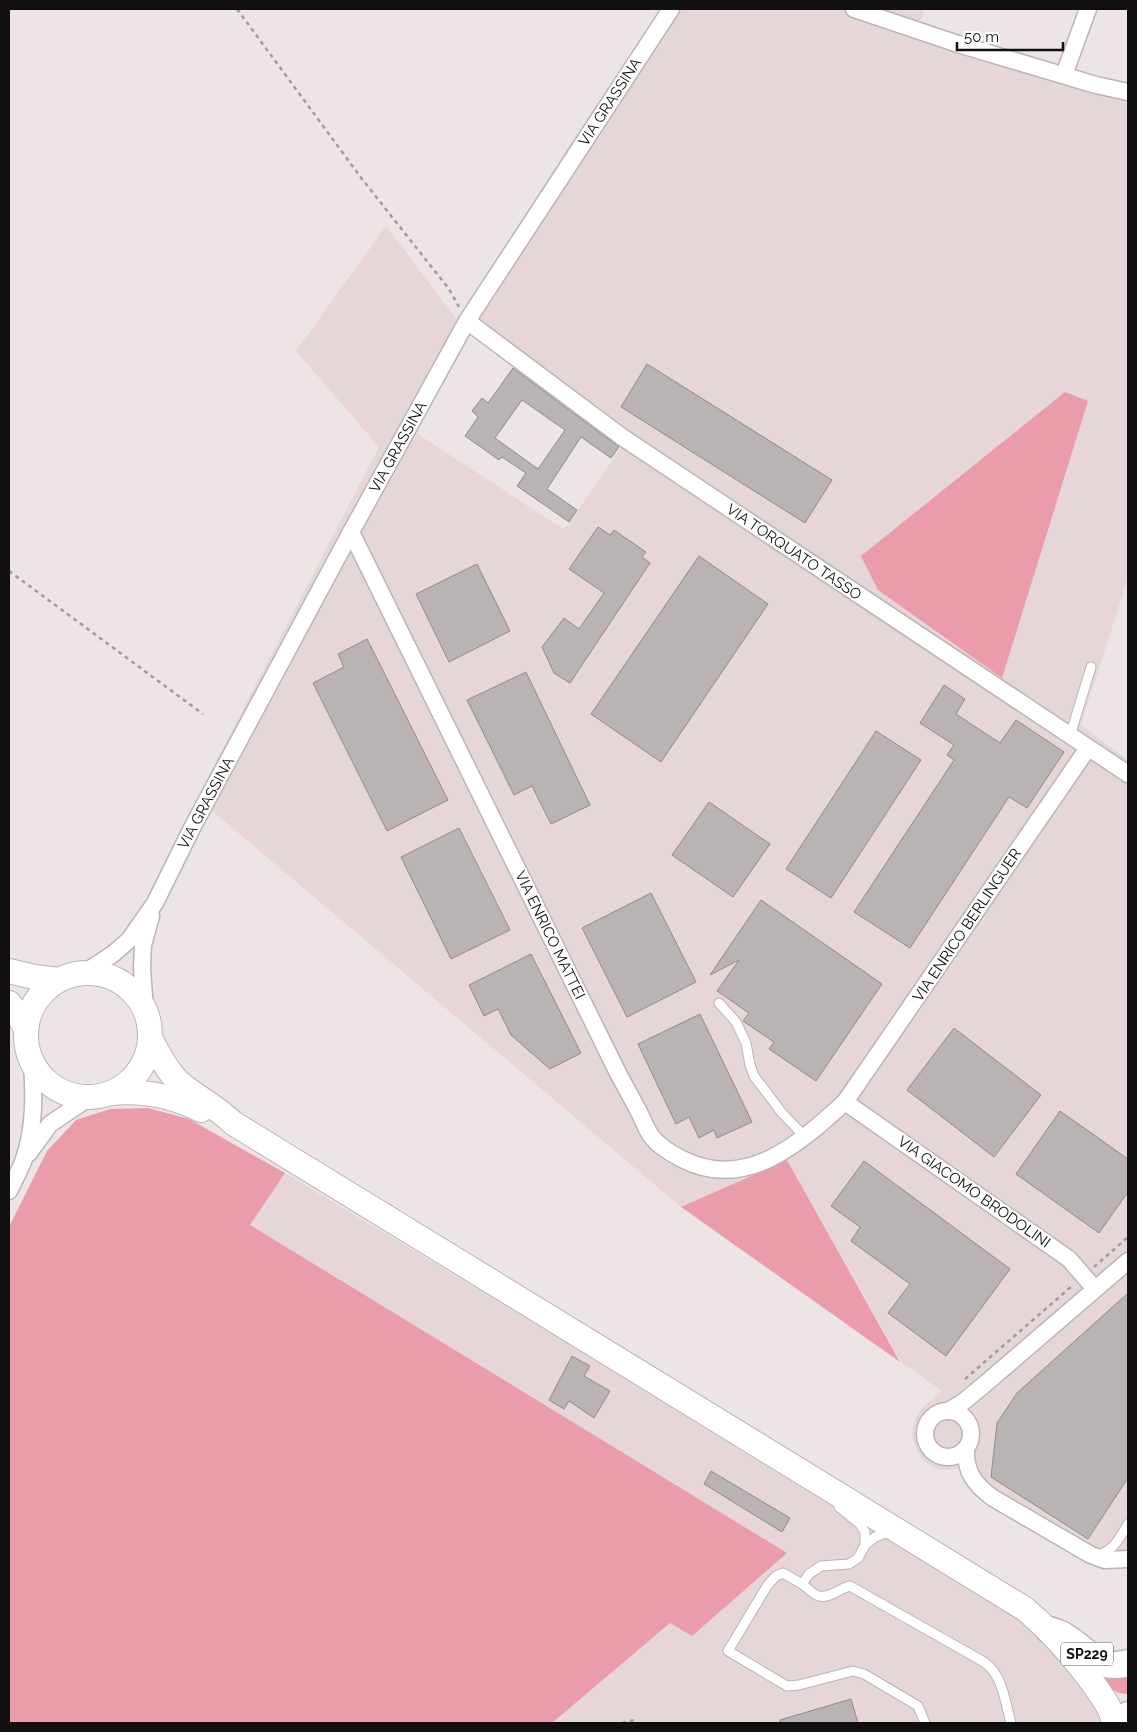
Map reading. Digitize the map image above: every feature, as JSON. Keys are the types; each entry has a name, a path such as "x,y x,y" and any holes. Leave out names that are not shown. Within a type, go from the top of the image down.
{"main road":[{"name":"SP229","path":"9,971 59,980"},
{"name":"SP229","path":"100,1095 128,1083 136,1074 147,1056 150,1038 149,1026 145,1010 134,993 118,980 105,975 84,973 71,975 59,980 42,993 30,1011 26,1029 26,1041 32,1061 39,1073 56,1088 72,1095 100,1095 131,1091 167,1096 214,1117 233,1123"},
{"name":"SP229","path":"9,1003 18,1014 26,1029"},
{"name":"SP229","path":"150,1038 165,1065 184,1087 222,1112 233,1123 1025,1609 1065,1646 1110,1707 1114,1723"},
{"name":"SP229","path":"1049,1630 1065,1636 1096,1660 1108,1664 1121,1665 1128,1663"},
{"path":"1091,1680 1115,1703 1128,1710"},
{"path":"1118,1723 1128,1715"}],"street":[{"name":"VIA GRASSINA","path":"84,973 113,954 128,940 155,903 193,826 350,532 467,321 671,9"},
{"path":"854,9 958,44 1064,76 1128,92"},
{"path":"1064,76 1088,9"},
{"name":"VIA TORQUATO TASSO","path":"467,321 622,437 1128,774"},
{"name":"VIA ENRICO MATTEI","path":"350,532 652,1138 675,1156 697,1167 720,1170 741,1169 782,1153 805,1137 845,1102"},
{"name":"VIA ENRICO BERLINGUER","path":"845,1102 1088,748"},
{"name":"VIA GRASSINA","path":"145,1010 142,968 143,945 155,903"},
{"path":"24,1160 32,1126 34,1097 32,1061"},
{"path":"9,1191 24,1160 50,1124 100,1095"},
{"name":"VIA GIACOMO BRODOLINI","path":"845,1102 1069,1259 1095,1289"},
{"path":"948,1411 962,1403 985,1384 1128,1261"},
{"path":"985,1384 972,1404 970,1418 970,1443 966,1450 966,1460 972,1479 983,1491 1092,1556 1105,1560 1127,1559"},
{"path":"966,1450 953,1457 946,1458 932,1452 925,1438 928,1422 940,1412 956,1412 963,1416 971,1428"}],"lane":[{"path":"1070,736 1090,667"},
{"path":"719,1002 736,1022 746,1043 754,1076 782,1113 805,1137"},
{"path":"802,1584 809,1574 821,1566 849,1564 858,1558 865,1545 865,1532 860,1524 833,1502 829,1487"},
{"path":"1092,1556 1109,1551 1128,1524"},
{"path":"865,1545 885,1532 899,1530"},
{"path":"1127,1559 1118,1556 1116,1550 1120,1542 1128,1538"},
{"path":"925,1723 918,1706 864,1674 853,1671 799,1685 787,1686 728,1651 767,1586 776,1576 784,1573 818,1596 826,1596 843,1587 850,1586 991,1667 997,1675 1011,1723"}],"path":[{"path":"237,9 362,179 449,289 467,321"},
{"path":"9,571 203,714"},
{"path":"963,1381 1128,1237"},
{"path":"622,1723 634,1720 635,1723"}],"shaded area":[{"path":"661,9 925,9 914,37 1128,100 1128,578 1081,725 1128,760 1128,1566 1113,1566 960,1468 950,1470 936,1469 925,1462 917,1451 912,1437 915,1419 922,1408 942,1391 901,1362 787,1160 681,1207 197,798 379,447 296,351 386,226 460,324 401,423 563,529 567,526 625,442 625,430 468,310 488,274 566,150"},
{"path":"1065,392 1088,401 1002,678 878,590 861,556"},
{"path":"148,1108 189,1119 285,1173 250,1225 787,1553 692,1636 670,1623 552,1723 9,1723 9,1227 47,1151 76,1120 110,1109"},
{"path":"787,1160 900,1362 681,1207"},
{"path":"285,1173 1028,1621 1054,1642 1098,1708 1100,1723 552,1723 671,1622 250,1224"},
{"path":"1090,1667 1128,1671 1128,1694 1122,1694 1111,1689"}],"building":[{"path":"647,364 832,480 805,523 621,407"},
{"path":"513,368 619,447 611,458 581,437 547,489 577,510 569,522 517,486 526,473 502,457 499,460 465,436 478,417 472,411 482,398 488,403","holes":["522,400 565,430 538,469 495,438"]},
{"path":"598,527 610,535 614,530 646,552 642,557 650,563 570,683 554,673 542,647 564,618 579,629 604,593 569,569"},
{"path":"699,556 768,604 661,762 591,714"},
{"path":"477,564 510,631 449,662 416,594"},
{"path":"367,639 448,800 387,831 313,683 344,667 338,654"},
{"path":"526,672 590,805 551,824 532,786 514,795 467,700"},
{"path":"944,685 965,699 956,714 1000,743 1016,720 1064,752 1027,808 1009,797 910,948 854,912 954,760 947,755 954,745 920,723"},
{"path":"876,731 921,760 831,898 786,869"},
{"path":"709,802 770,844 733,897 672,855"},
{"path":"459,828 510,930 451,959 401,857"},
{"path":"651,893 696,982 627,1017 582,928"},
{"path":"761,900 882,984 816,1081 769,1049 774,1042 743,1021 749,1013 717,991 739,960 710,975"},
{"path":"531,954 581,1053 550,1069 511,1035 498,1009 484,1016 469,985"},
{"path":"700,1014 752,1122 717,1138 714,1130 699,1138 689,1117 676,1124 638,1044"},
{"path":"954,1028 1041,1095 994,1157 907,1090"},
{"path":"1060,1111 1128,1159 1128,1192 1099,1233 1016,1174"},
{"path":"864,1161 1010,1269 946,1356 888,1313 910,1284 851,1241 860,1227 831,1206"},
{"path":"1128,1293 1128,1478 1088,1539 991,1477 997,1423 1017,1393"},
{"path":"572,1356 590,1366 584,1376 610,1391 594,1418 569,1401 564,1409 549,1400"},
{"path":"711,1471 790,1518 782,1532 704,1484"},
{"path":"851,1699 858,1723 780,1723 780,1720"}]}
